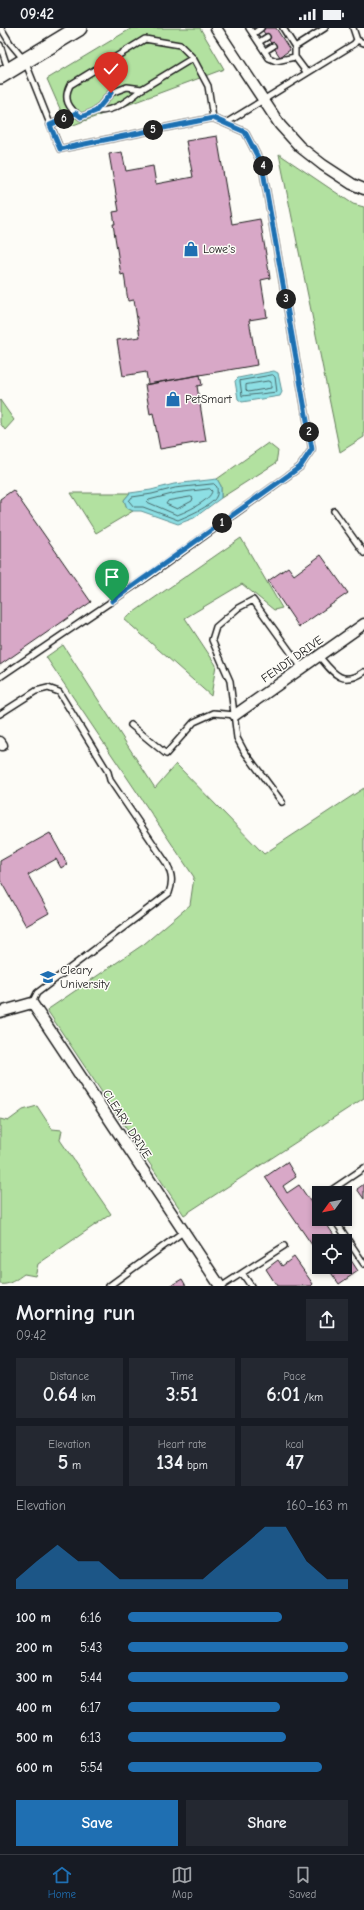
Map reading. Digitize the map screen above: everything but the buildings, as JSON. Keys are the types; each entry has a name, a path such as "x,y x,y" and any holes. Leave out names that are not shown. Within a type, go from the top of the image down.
{"main road":[{"path":"4,73 79,28"}],"street":[{"path":"216,28 280,125 300,147 323,166 352,184 364,189"},
{"name":"FENDT DRIVE","path":"235,715 364,624"},
{"path":"0,1012 32,1003"},
{"name":"CLEARY DRIVE","path":"32,1003 183,1232 221,1286"}],"lane":[{"path":"0,677 149,576 300,467 312,449 262,165 245,132 213,118 60,149 25,61 10,43 1,28"},
{"path":"249,28 269,58 276,61 295,57"},
{"path":"253,34 261,28"},
{"path":"283,28 286,38 295,47 295,57 307,74"},
{"path":"295,47 325,28"},
{"path":"353,28 357,40 364,43"},
{"path":"259,42 267,37"},
{"path":"193,58 142,89 123,103 104,111 96,111 81,117 67,101 66,94 70,85 145,40 180,45 193,58 208,86 213,118"},
{"path":"226,123 307,74 357,40"},
{"path":"0,45 4,73"},
{"path":"265,51 273,46"},
{"path":"96,111 111,93 127,87 142,89"},
{"path":"50,125 76,113"},
{"path":"334,511 364,553"},
{"path":"282,802 244,751 237,738 230,681 212,640 216,627 238,608 254,600 302,668"},
{"path":"319,656 338,677 347,679 356,677 364,672"},
{"path":"0,714 36,691 48,688 59,692 108,772 110,780 167,864 172,875 172,884 169,893 37,993 32,1003"},
{"path":"131,725 166,754 194,722 214,713 235,715"},
{"path":"337,1186 364,1168"},
{"path":"339,1226 364,1264"},
{"path":"108,1286 183,1232"},
{"path":"221,1286 284,1246"},
{"path":"242,1273 250,1286"}],"green space":[{"path":"132,28 200,28 224,69 68,127 47,79"},
{"path":"279,154 353,204 364,207 364,437 340,452"},
{"path":"0,400 14,420 5,430 0,423"},
{"path":"268,443 278,451 276,463 221,498 221,486 217,479"},
{"path":"71,493 130,493 124,500 127,508 133,511 96,533"},
{"path":"241,538 282,608 274,610 242,584 185,618 216,665 211,696 124,619"},
{"path":"63,645 155,788 176,764 264,854 364,788 364,1098 184,1215 47,1010 144,944 190,905 194,877 46,657"},
{"path":"37,1106 52,1129 62,1130 60,1140 111,1214 38,1264 35,1276 24,1274 9,1283 0,1284 0,1119 8,1121 23,1110"}],"water":[{"path":"274,371 278,373 282,392 280,396 242,402 238,399 235,381 238,378"},
{"path":"217,479 221,486 221,498 194,518 178,524 141,511 133,511 127,508 124,500 130,493 151,490 174,484"}],"place":[{"name":"Lowe's","path":"191,249"},
{"name":"PetSmart","path":"173,399"},
{"name":"Cleary University","path":"48,977"}],"route":[{"path":"111,93 96,111 81,117 76,113 50,125 60,149 213,118 245,132 262,165 312,449 300,467 112,601"}]}
